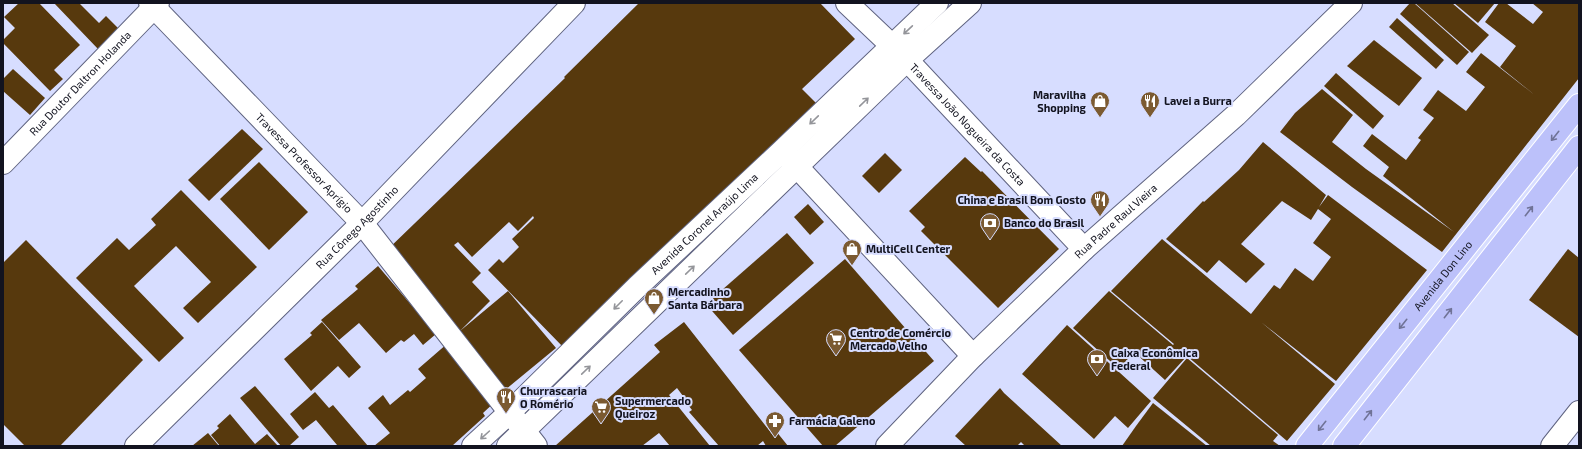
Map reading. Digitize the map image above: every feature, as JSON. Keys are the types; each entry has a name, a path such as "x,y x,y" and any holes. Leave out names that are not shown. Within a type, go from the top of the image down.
{"main road":[{"name":"Avenida Don Lino","path":"1307,446 1579,105"},
{"path":"1344,446 1579,147"}],"street":[{"name":"Rua Cônego Agostinho","path":"136,446 362,223 574,3"},
{"name":"Travessa João Nogueira da Costa","path":"847,3 907,60 1084,249"},
{"name":"Avenida Coronel Araújo Lima","path":"473,446 510,412 637,287 782,151 936,3"},
{"name":"Avenida Coronel Araújo Lima","path":"508,446 530,439 653,304 907,60 970,3"},
{"name":"Rua Padre Raul Vieira","path":"887,446 973,356 1084,249 1236,116 1351,3"},
{"name":"Travessa Professor Aprígio","path":"154,4 362,223 530,439"},
{"name":"Rua Doutor Daltron Holanda","path":"3,163 154,4"},
{"path":"782,151 798,166 973,356"},
{"path":"637,287 653,304"},
{"path":"1552,446 1579,412"}],"building":[{"path":"19,3 39,3 80,45 54,70 63,79 50,91 3,43 3,40 15,28 4,17"},
{"path":"54,3 79,3 99,23 106,16 119,29 98,49"},
{"path":"639,3 820,3 855,39 802,89 819,106 564,348 488,270 499,259 503,263 519,247 512,239 534,218 533,216 518,231 509,222 472,257 458,242 454,245 481,273 472,282 490,301 460,331 508,291 556,348 505,390 385,252 565,78 564,77"},
{"path":"1410,3 1414,3 1469,52 1457,65 1400,14"},
{"path":"1415,3 1452,3 1489,35 1472,53"},
{"path":"1454,3 1495,3 1478,23"},
{"path":"1499,3 1506,3 1533,24 1543,12 1532,3 1579,3 1579,78 1442,252 1352,187 1280,132 1295,113 1322,89 1353,115 1332,142 1366,169 1454,232 1383,176 1389,167 1363,146 1372,134 1406,160 1421,140 1418,138 1434,118 1423,110 1438,90 1466,111 1485,87 1466,72 1481,53 1536,96 1500,67 1516,46 1485,22"},
{"path":"1397,18 1444,60 1436,69 1389,27"},
{"path":"1374,40 1422,78 1399,106 1347,66"},
{"path":"13,69 45,98 30,115 3,91 3,79"},
{"path":"1336,73 1384,116 1373,129 1324,86"},
{"path":"242,129 263,149 209,201 188,180"},
{"path":"1263,142 1326,195 1319,207 1328,195 1427,270 1336,381 1261,322 1335,384 1287,441 1187,356 1165,380 1134,352 1119,369 1073,328 1109,291 1173,345 1174,344 1111,291 1162,239 1251,314 1274,285 1280,289 1295,268 1313,281 1331,257 1313,243 1331,219 1318,209 1311,220 1282,201 1241,244 1265,264 1246,283 1219,260 1207,273 1166,239 1203,201 1204,202 1239,170"},
{"path":"885,153 902,170 879,193 862,176"},
{"name":"Banco do Brasil","path":"965,157 981,172 982,171 1059,249 998,308 921,231 925,227 909,211"},
{"path":"259,162 308,212 269,250 220,199"},
{"path":"181,190 257,267 198,323 183,308 211,282 176,246 134,286 184,338 159,362 76,278 117,238 129,250 156,225 151,219"},
{"path":"808,204 824,222 810,235 794,217"},
{"path":"787,233 814,263 733,335 706,304"},
{"path":"26,240 143,360 60,446 25,446 3,424 3,263"},
{"path":"1568,249 1579,258 1579,337 1529,300"},
{"name":"Centro de Comércio Mercado Velho","path":"845,259 934,361 835,446 823,446 739,350"},
{"path":"378,266 436,334 423,345 414,334 404,342 401,340 386,353 359,323 339,340 321,320 358,289 355,286"},
{"path":"322,322 361,367 349,378 338,366 311,391 284,359 312,335 310,333"},
{"path":"684,322 772,434 776,431 788,446 766,446 763,441 757,446 719,446 689,412 692,410 677,388 669,395 710,446 670,446 659,433 642,446 555,446 660,352 654,345"},
{"path":"1067,325 1151,401 1128,428 1115,416 1094,439 1022,374"},
{"path":"448,343 497,400 483,413 485,416 452,446 374,446 390,433 368,408 383,395 390,405 408,390 410,392 426,378 418,369"},
{"path":"1187,358 1278,435 1273,441 1280,446 1211,446 1153,398"},
{"path":"255,386 299,437 289,446 281,446 240,398"},
{"path":"1000,388 1062,446 1025,446 1021,442 1017,446 966,446 955,436"},
{"path":"315,392 329,408 333,405 368,446 335,446 337,445 316,420 303,430 290,414"},
{"path":"1153,403 1207,446 1122,446"},
{"path":"230,414 255,444 267,434 278,446 220,446 211,435 219,428 217,426"},
{"path":"208,433 219,446 192,446"}],"place":[{"name":"Maravilha Shopping","path":"1100,118"},
{"name":"Lavei a Burra","path":"1150,118"},
{"name":"China e Brasil Bom Gosto","path":"1100,217"},
{"name":"Banco do Brasil","path":"990,240"},
{"name":"MultiCell Center","path":"852,266"},
{"name":"Mercadinho Santa Bárbara","path":"654,315"},
{"name":"Centro de Comércio Mercado Velho","path":"836,356"},
{"name":"Caixa Econômica Federal","path":"1097,376"},
{"name":"Churrascaria O Romério","path":"506,414"},
{"name":"Supermercado Queiroz","path":"601,424"},
{"name":"Farmácia Galeno","path":"775,438"}]}
